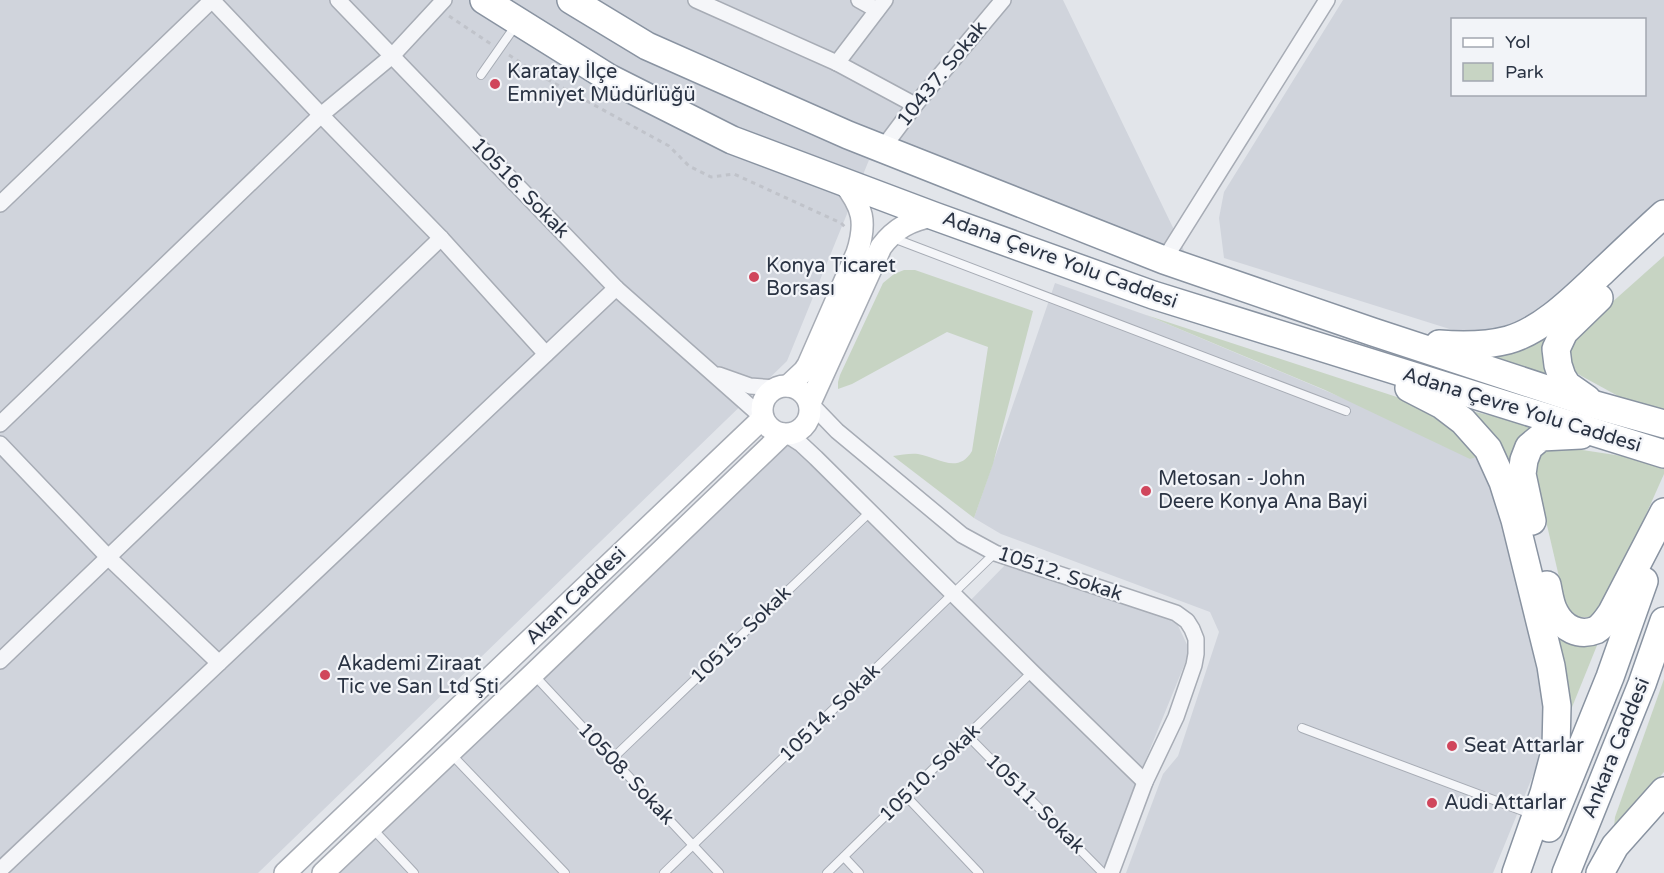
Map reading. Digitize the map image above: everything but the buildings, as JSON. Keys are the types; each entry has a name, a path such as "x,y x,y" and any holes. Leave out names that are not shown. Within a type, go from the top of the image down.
{"highway":[{"name":"Adana Çevre Yolu Caddesi","path":"484,0 609,78 732,140 1153,295 1664,454"},
{"name":"Adana Çevre Yolu Caddesi","path":"571,0 647,46 882,149 1164,260 1592,404 1664,424"},
{"path":"1373,332 1433,344 1464,346 1485,345 1510,339 1535,327 1556,313 1664,214"},
{"path":"1592,404 1567,385 1558,365 1556,349 1564,332 1575,320 1664,239"},
{"path":"1312,344 1442,405 1463,421 1488,449 1503,482 1515,520 1551,666 1557,706 1556,748 1516,873"},
{"path":"1603,435 1541,437 1529,447 1524,460 1522,474 1525,490 1553,611 1570,630 1584,632 1596,630 1603,624 1612,612 1664,512"},
{"name":"Ankara Caddesi","path":"1531,873 1610,677 1664,523"},
{"name":"Ankara Caddesi","path":"1566,873 1642,684 1664,621"},
{"path":"1600,873 1615,846 1664,791"}],"street":[{"path":"0,204 212,0 441,237 546,354"},
{"name":"10516. Sokak","path":"338,0 616,288 763,418"},
{"path":"696,0 837,63 915,105"},
{"path":"837,63 881,5 859,0"},
{"name":"10437. Sokak","path":"882,149 915,105 1003,0"},
{"path":"1164,260 1327,0"},
{"path":"0,424 321,115 392,56 440,4"},
{"path":"843,182 854,196 864,225 857,253 808,365 804,371 782,387 769,393 764,399 763,418 772,430 785,434 809,451 1145,782"},
{"path":"785,434 798,432 807,423 810,416 810,403 875,257 889,236 910,222 934,216"},
{"path":"0,661 441,237"},
{"path":"0,870 616,288"},
{"path":"708,371 750,386 796,388 803,392 810,403"},
{"name":"10512. Sokak","path":"810,403 837,431 963,535 995,553 1176,613 1187,621 1196,639 1194,665 1170,733 1145,782 1111,873"},
{"name":"Akan Caddesi","path":"285,873 763,418"},
{"name":"Akan Caddesi","path":"323,873 785,434"},
{"path":"0,444 108,557 219,663"}],"lane":[{"path":"481,75 519,21"},
{"path":"889,236 1346,411"},
{"name":"10515. Sokak","path":"612,759 871,511"},
{"name":"10514. Sokak","path":"664,873 995,553"},
{"name":"10510. Sokak","path":"827,873 1032,672"},
{"name":"10508. Sokak","path":"533,674 719,873"},
{"path":"1302,728 1536,816"},
{"name":"10511. Sokak","path":"968,736 1103,873"},
{"path":"449,753 565,873"},
{"path":"906,796 979,873"},
{"path":"371,827 414,873"},
{"path":"844,857 859,873"}],"path":[{"path":"440,4 499,49 543,77 669,146 689,166 711,177 734,174 842,223 851,235 862,238"}],"shaded area":[{"path":"0,0 1063,0 1193,269 869,160 787,361 258,873 0,873"},
{"path":"1343,0 1664,0 1664,202 1537,318 1475,337 1224,258 1219,218 1224,192"},
{"path":"1055,283 1146,315 1480,456 1506,522 1545,709 1543,751 1493,873 1126,873 1163,774 1178,756 1219,632 1210,612 1001,534 974,518"},
{"path":"780,445 795,445 962,609 1008,562 1174,617 1190,651 1137,781 1104,873 334,873"}],"green space":[{"path":"1664,256 1664,412 1629,402 1576,373 1570,366 1569,345 1582,329"},
{"path":"904,270 915,270 1033,311 993,464 974,518 893,456 918,454 947,463 960,462 966,458 972,451 988,347 947,332 852,384 838,389 840,375 883,283 894,274"},
{"path":"1146,315 1403,399 1444,419 1480,456 1470,459 1325,390"},
{"path":"1563,318 1554,377 1480,358"},
{"path":"1471,411 1537,426 1515,485"},
{"path":"1556,446 1622,456 1664,469 1664,474 1606,604 1593,617 1578,617 1566,607 1533,465 1541,450"},
{"path":"1558,632 1600,638 1566,722 1555,651"},
{"path":"1664,679 1664,772 1614,827 1615,817"}],"place":[{"name":"Karatay İlçe Emniyet Müdürlüğü","path":"495,84"},
{"name":"Konya Ticaret Borsası","path":"754,277"},
{"name":"Metosan - John Deere Konya Ana Bayi","path":"1146,491"},
{"name":"Akademi Ziraat Tic ve San Ltd Şti","path":"325,675"},
{"name":"Seat Attarlar","path":"1452,746"},
{"name":"Audi Attarlar","path":"1432,803"}]}
